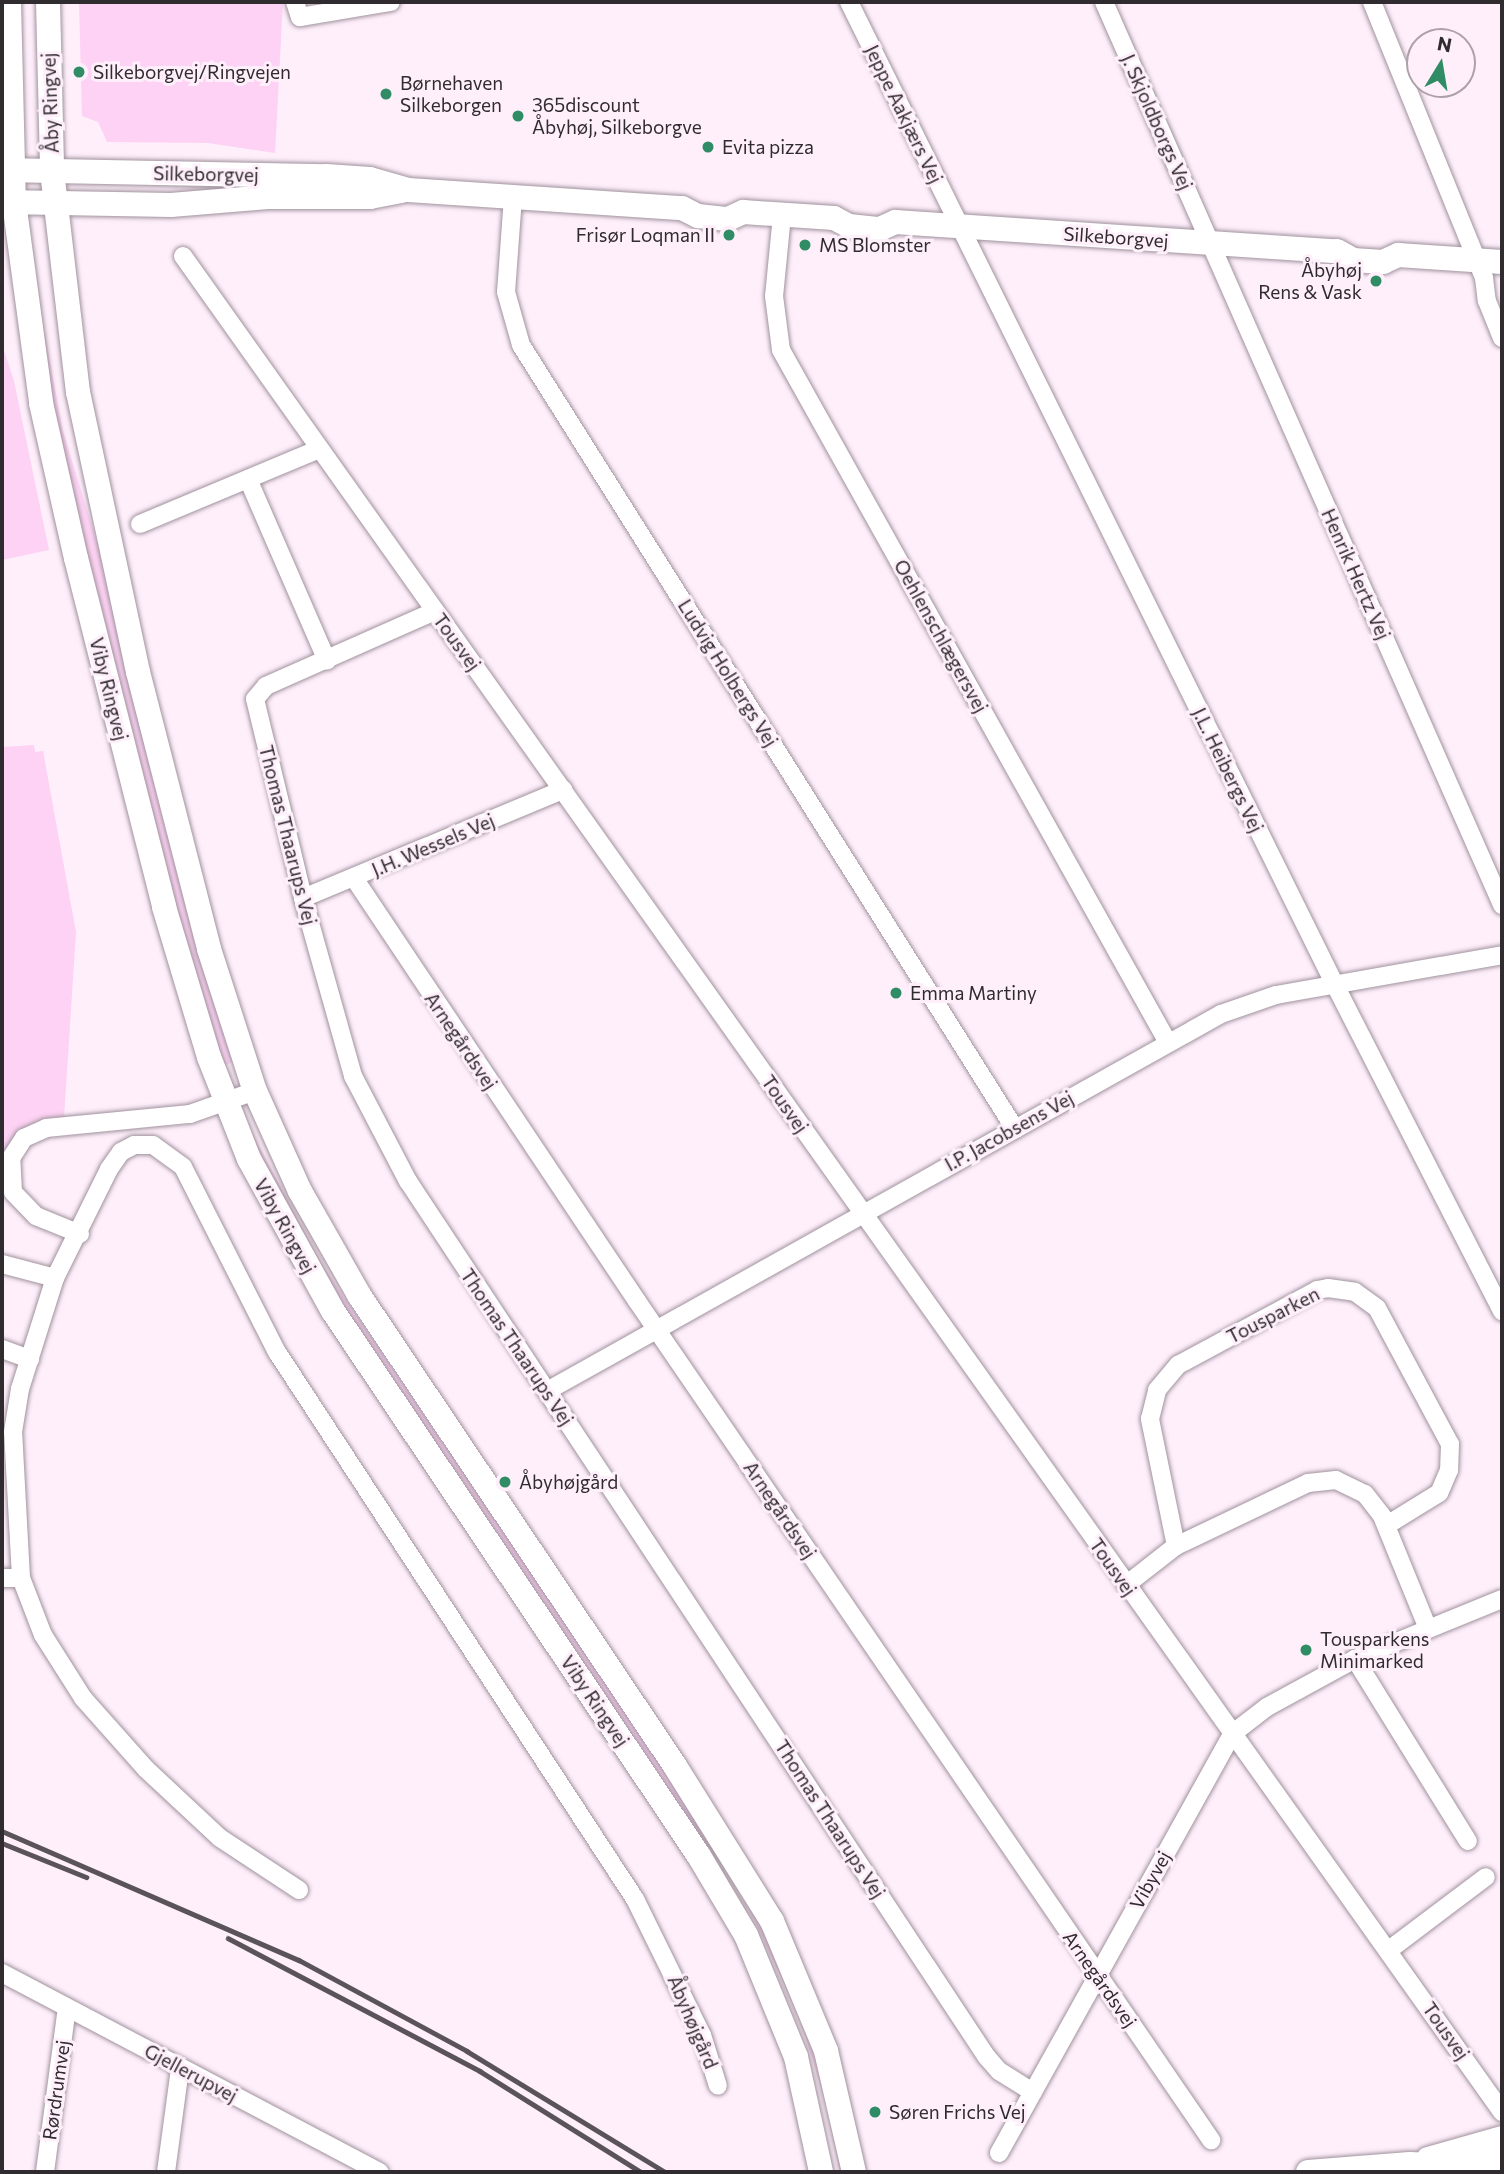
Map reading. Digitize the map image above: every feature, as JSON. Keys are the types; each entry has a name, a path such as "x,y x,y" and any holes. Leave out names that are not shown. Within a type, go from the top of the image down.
{"main road":[{"name":"Åby Ringvej","path":"7,170 9,2"},
{"name":"Åby Ringvej","path":"48,2 55,204"},
{"name":"Silkeborgvej","path":"7,170 326,176 370,180 408,190 682,208 698,216 728,219 743,212 834,218 858,211 881,212 895,222 1337,251 1354,244 1385,246 1398,255 1502,262"},
{"name":"Viby Ringvej","path":"7,170 8,202 37,379 70,534 179,960 226,1102 271,1204 333,1311 723,1895 764,1974 796,2057 821,2172"},
{"name":"Silkeborgvej","path":"8,202 55,204 370,197 408,190"},
{"name":"Viby Ringvej","path":"55,204 78,392 110,551 196,901 255,1091 300,1191 359,1294 675,1766 772,1921 825,2051 854,2172"},
{"path":"796,2057 832,2148 836,2172"},
{"path":"1410,2164 1502,2138"},
{"path":"1308,2172 1410,2164 1475,2167 1502,2161"}],"street":[{"path":"295,2 300,17 391,2"},
{"name":"Jeppe Aakjærs Vej","path":"849,2 959,226"},
{"name":"J. Skjoldborgs Vej","path":"1104,2 1209,243"},
{"path":"1371,2 1478,261 1502,338"},
{"name":"Ludvig Holbergs Vej","path":"513,197 506,292 521,345 1015,1129"},
{"name":"Oehlenschlægersvej","path":"782,215 774,296 781,350 1167,1041"},
{"name":"J.L. Heibergs Vej","path":"959,226 1334,983 1502,1311"},
{"name":"Henrik Hertz Vej","path":"1209,243 1502,905"},
{"name":"Tousvej","path":"183,257 1502,2112"},
{"path":"140,524 319,449"},
{"path":"248,479 327,661"},
{"name":"Thomas Thaarups Vej","path":"435,611 266,686 255,699 335,1021 375,1125 547,1391 986,2056 999,2071 1033,2092"},
{"name":"J.H. Wessels Vej","path":"303,898 563,790"},
{"name":"Arnegårdsvej","path":"354,878 656,1330 1211,2140"},
{"name":"I.P. Jacobsens Vej","path":"547,1391 1167,1041 1221,1014 1276,995 1502,955"},
{"path":"80,1234 36,1216 13,1192 11,1158 24,1138 46,1129 190,1114 255,1091"},
{"name":"Åbyhøjgård","path":"299,1890 220,1838 146,1769 83,1698 43,1635 21,1578 9,1507 8,1430 55,1278 121,1152 153,1145 183,1167 277,1352 635,1899 702,2035 718,2086"},
{"path":"2,1264 55,1278"},
{"name":"Tousparken","path":"1176,1546 1150,1419 1157,1390 1178,1365 1317,1290 1328,1288 1354,1292 1377,1308 1450,1444 1449,1470 1439,1493 1387,1525"},
{"path":"2,1349 30,1359"},
{"path":"1126,1585 1176,1546 1323,1480 1350,1484 1365,1494 1387,1525 1428,1629"},
{"path":"2,1578 21,1578"},
{"name":"Vibyvej","path":"999,2153 1232,1734 1277,1701 1354,1659 1502,1599"},
{"path":"1354,1659 1468,1841"},
{"path":"1389,1950 1486,1877"},
{"name":"Gjellerupvej","path":"2,1973 380,2172"},
{"name":"Rørdrumvej","path":"45,2172 67,2008"},
{"path":"166,2172 180,2068"}],"shaded area":[{"path":"79,2 283,2 275,153 208,143 107,142 98,122 82,116"},
{"path":"28,244 63,431 100,552 234,1061 224,1066 181,930 59,442"},
{"path":"2,344 14,381 49,550 2,560"},
{"path":"34,745 35,752 43,751 76,932 64,1118 44,1119 18,1132 2,1161 2,747"},
{"path":"250,1129 321,1263 668,1774 763,1926 819,2064 844,2169 839,2169 827,2106 798,2013 739,1888 686,1817 358,1332 270,1178"}],"railway":[{"path":"2,1831 299,1960 467,2051 665,2172"},
{"path":"2,1843 86,1877"},
{"path":"228,1938 480,2071 641,2172"}],"place":[{"name":"Silkeborgvej/Ringvejen","path":"79,72"},
{"name":"Børnehaven Silkeborgen","path":"386,94"},
{"name":"365discount Åbyhøj, Silkeborgve","path":"518,116"},
{"name":"Evita pizza","path":"708,147"},
{"name":"Frisør Loqman II","path":"729,235"},
{"name":"MS Blomster","path":"805,245"},
{"name":"Åbyhøj Rens & Vask","path":"1376,281"},
{"name":"Emma Martiny","path":"896,993"},
{"name":"Åbyhøjgård","path":"505,1482"},
{"name":"Tousparkens Minimarked","path":"1306,1650"},
{"name":"Søren Frichs Vej","path":"875,2112"}]}
